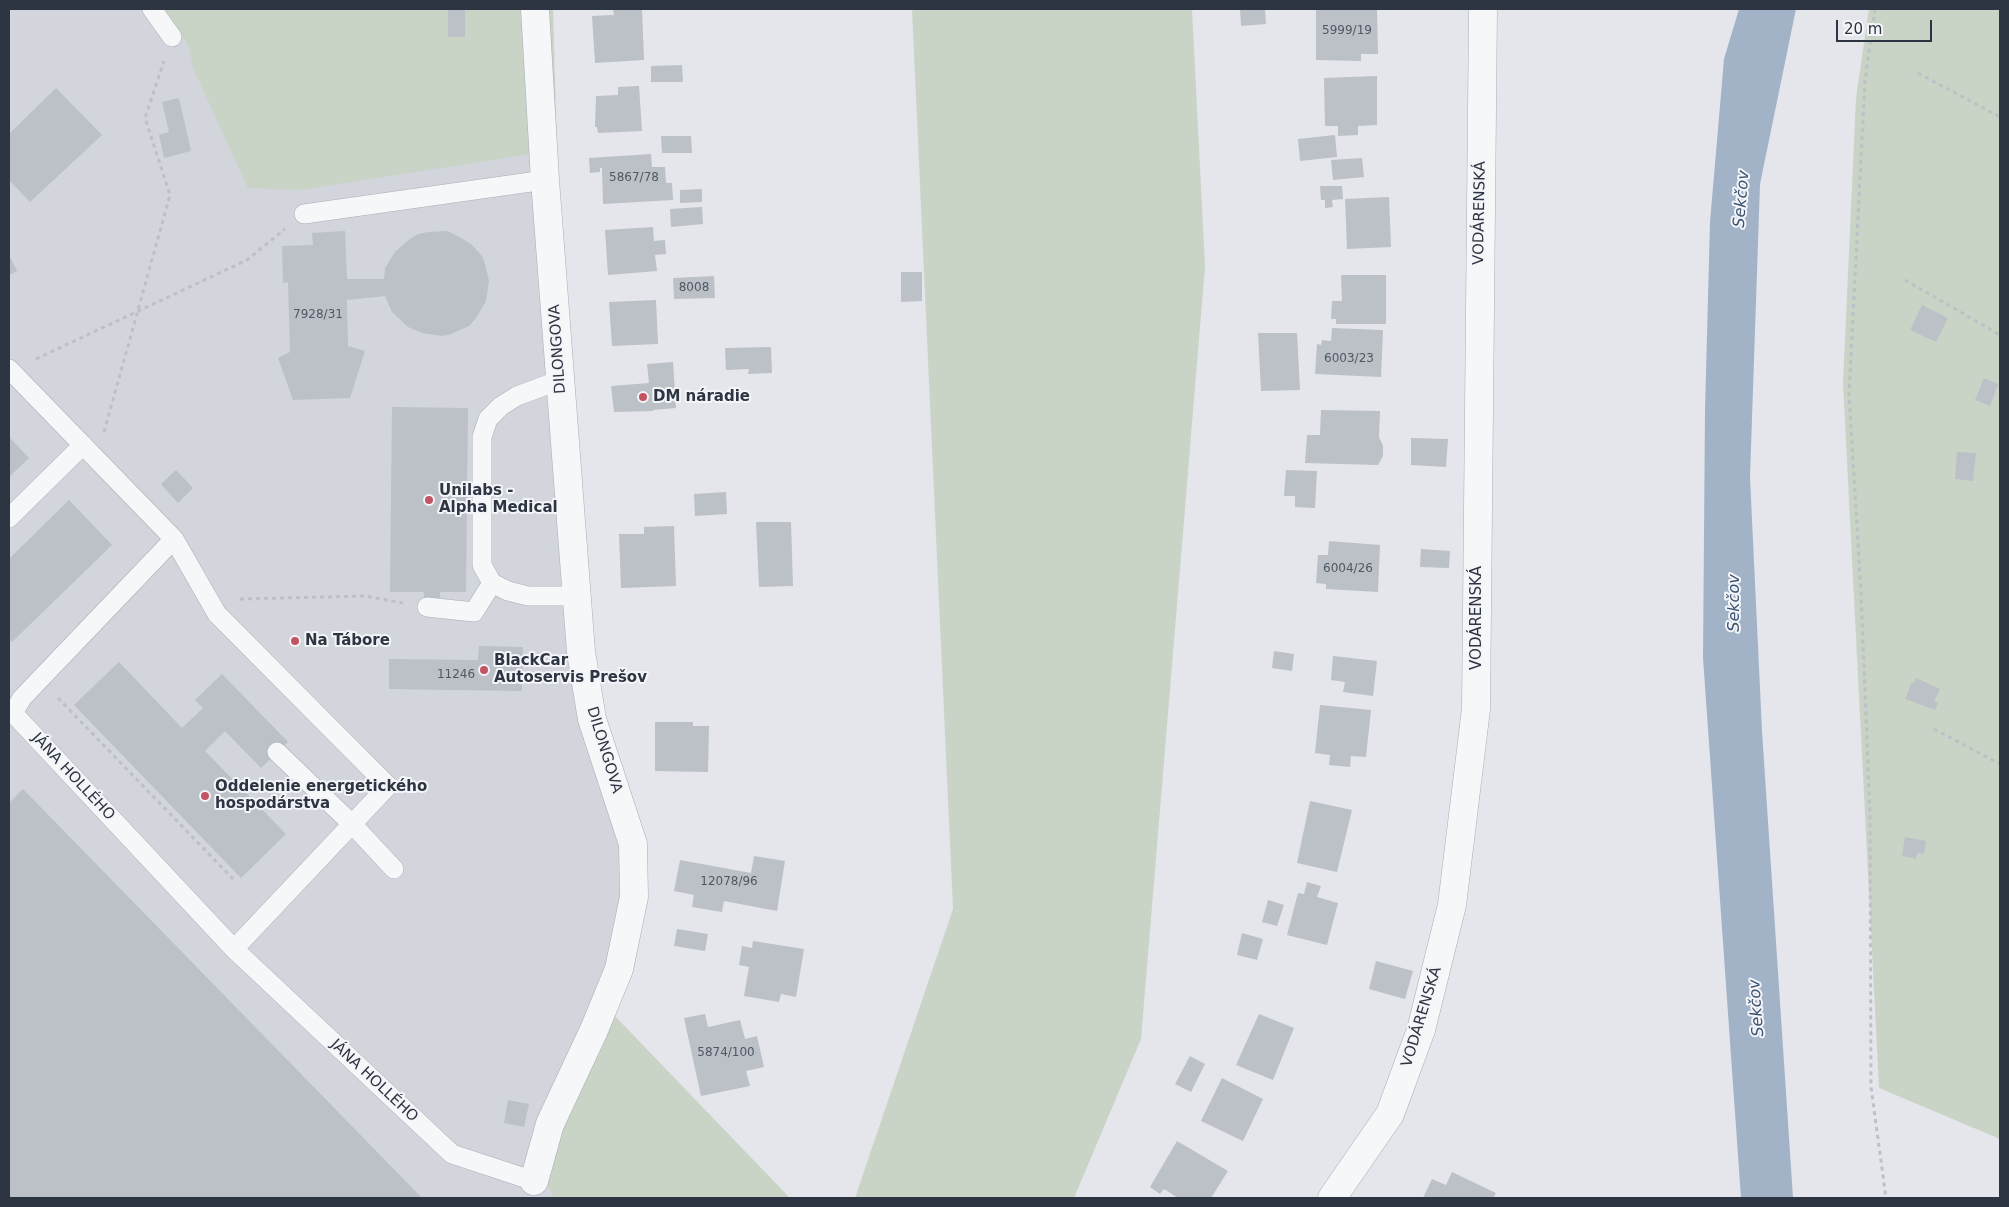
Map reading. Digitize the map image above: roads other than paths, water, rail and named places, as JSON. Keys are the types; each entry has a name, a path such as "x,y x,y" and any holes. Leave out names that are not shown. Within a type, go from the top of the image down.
{"street":[{"name":"DILONGOVA","path":"534,1181 550,1124 594,1030 618,969 634,897 633,844 592,719 581,652 545,180 535,9"},
{"name":"VODÁRENSKÁ","path":"1332,1198 1390,1114 1422,1030 1452,905 1476,709 1483,9"}],"lane":[{"path":"152,9 172,37"},
{"path":"304,214 545,180"},
{"path":"10,370 174,539 217,614 388,786 234,949"},
{"path":"560,380 517,396 501,406 488,419 482,436 482,565 492,583 508,591 528,596 577,596"},
{"path":"9,518 83,445"},
{"name":"JÁNA HOLLÉHO","path":"174,539 22,698 13,713 234,949 452,1154 534,1181"},
{"path":"427,607 474,612 492,583"},
{"path":"278,752 352,824 394,869"}],"water":[{"name":"Sekčov","path":"1739,9 1796,9 1760,184 1750,477 1762,731 1793,1198 1741,1198 1703,658 1705,410 1710,222 1724,59"}],"place":[{"name":"DM náradie","path":"643,397"},
{"name":"Unilabs - Alpha Medical","path":"429,500"},
{"name":"Na Tábore","path":"295,641"},
{"name":"BlackCar Autoservis Prešov","path":"484,670"},
{"name":"Oddelenie energetického hospodárstva","path":"205,796"}]}
